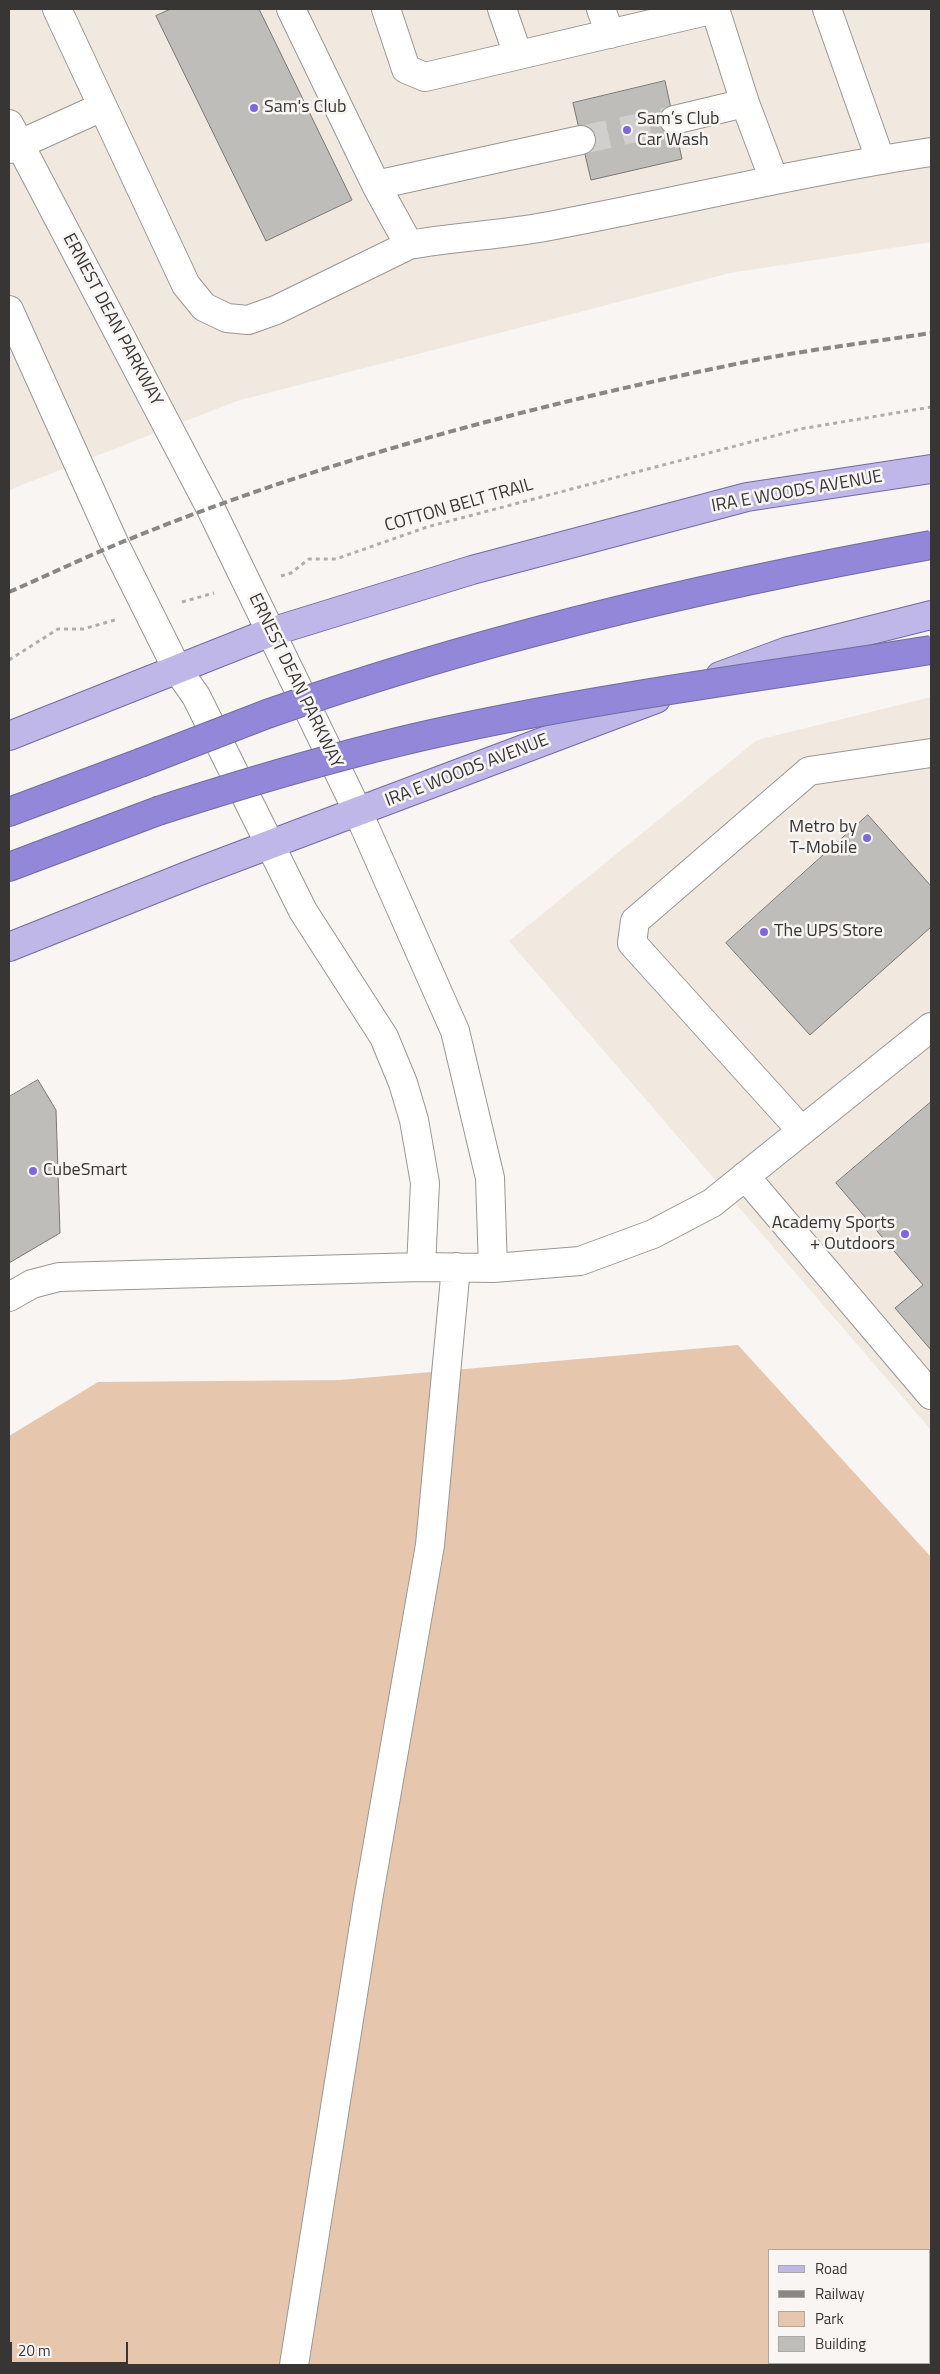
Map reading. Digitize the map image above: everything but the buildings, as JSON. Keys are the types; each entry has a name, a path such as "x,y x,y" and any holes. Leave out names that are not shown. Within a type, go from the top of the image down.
{"highway":[{"path":"9,812 267,714 507,640 771,576 931,545"},
{"path":"9,867 158,811 302,767 460,728 656,693 931,650"}],"main road":[{"name":"IRA E WOODS AVENUE","path":"9,736 271,632 472,570 747,497 931,469"},
{"name":"IRA E WOODS AVENUE","path":"9,947 269,844 788,651 931,615"}],"street":[{"path":"57,9 186,285 204,307 227,318 248,320 276,310 409,245 443,239 554,226 880,159 931,152"},
{"path":"291,9 376,185 409,245"},
{"path":"386,9 406,69 425,76 518,55 606,21 715,9 745,103 774,180"},
{"path":"502,9 518,55"},
{"path":"827,9 880,159"},
{"path":"674,120 745,103"},
{"path":"12,139 102,106"},
{"name":"ERNEST DEAN PARKWAY","path":"12,139 211,509 358,812 455,1030 490,1178 493,1268"},
{"path":"376,185 581,140"},
{"path":"9,310 115,545 178,669 196,696 303,911 384,1037 403,1083 414,1120 425,1183 421,1267"},
{"path":"801,1130 632,943 635,921 809,770 931,753"},
{"path":"9,1297 32,1284 59,1278 421,1267 493,1268 580,1260 653,1234 712,1202 931,1026"},
{"path":"744,1176 931,1395"},
{"path":"294,2365 368,1900 430,1545 456,1267"}],"path":[{"name":"COTTON BELT TRAIL","path":"9,660 58,629 83,629 291,573 309,559 336,559 428,527 800,429 931,407"}],"shaded area":[{"path":"9,9 931,9 931,242 730,273 237,401 9,490"},
{"path":"931,697 931,1430 509,941 757,740"}],"green space":[{"path":"738,1345 931,1557 931,2365 9,2365 9,1436 98,1382 340,1380"}],"tunnel":[{"path":"581,140 674,120"}],"railway":[{"path":"9,592 115,545 190,515 265,488 419,440 574,400 731,365 806,351 931,333"}],"place":[{"name":"Sam's Club","path":"254,108"},
{"name":"Sam’s Club Car Wash","path":"627,130"},
{"name":"Metro by T-Mobile","path":"867,838"},
{"name":"The UPS Store","path":"764,932"},
{"name":"CubeSmart","path":"33,1171"},
{"name":"Academy Sports + Outdoors","path":"905,1234"}]}
